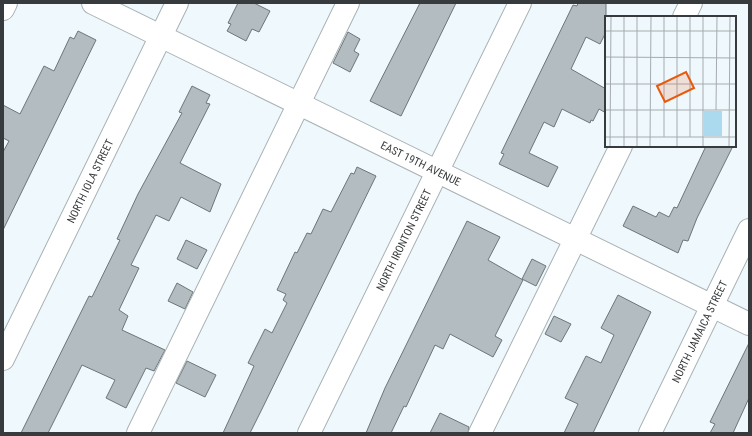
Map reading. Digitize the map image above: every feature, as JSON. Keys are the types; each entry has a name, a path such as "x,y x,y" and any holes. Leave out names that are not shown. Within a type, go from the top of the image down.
{"street":[{"path":"3,9 6,3"},
{"name":"EAST 19TH AVENUE","path":"93,3 749,324"},
{"name":"NORTH IOLA STREET","path":"3,359 177,3"},
{"path":"138,433 348,3"},
{"name":"NORTH IRONTON STREET","path":"309,433 520,3"},
{"path":"684,16 691,3"},
{"path":"480,433 620,147"},
{"name":"NORTH JAMAICA STREET","path":"650,433 749,230"}],"building":[{"path":"238,3 254,3 270,11 259,32 252,29 246,41 227,31 231,24 228,23"},
{"path":"420,3 456,3 401,116 370,101"},
{"path":"578,3 606,3 605,34 600,44 586,37 571,69 605,88 605,112 599,109 593,121 591,120 590,123 562,109 554,127 544,122 529,153 558,167 548,187 499,164 504,154 501,153 573,5 577,6"},
{"path":"78,31 96,40 3,230 3,152 9,141 3,138 3,105 20,114 44,66 54,71 70,37 74,39"},
{"path":"348,32 360,39 354,51 359,54 350,72 333,63"},
{"path":"192,86 210,95 206,103 210,104 180,163 221,184 210,212 181,197 169,221 156,215 131,265 139,268 119,310 128,316 122,330 165,350 154,371 146,368 126,408 106,398 115,380 82,365 48,433 21,433 89,296 92,297 120,240 117,239 138,194 182,113 179,112"},
{"path":"706,147 732,147 697,218 688,241 683,240 678,253 623,226 633,206 656,217 659,212 669,217 674,207 677,208"},
{"path":"357,167 376,176 250,433 223,433 254,366 248,363 265,329 272,333 287,303 283,300 286,294 277,290 295,252 297,253 307,233 311,234 323,209 331,212 351,173 354,174"},
{"path":"467,221 500,237 488,260 523,280 495,336 502,340 493,357 450,334 443,349 435,345 406,407 404,406 391,433 366,433 385,388"},
{"path":"186,240 207,250 197,269 177,259"},
{"path":"532,259 546,266 536,286 522,279"},
{"path":"177,283 193,292 185,309 168,301"},
{"path":"618,295 651,312 593,433 564,433 578,404 565,398 586,356 601,363 614,335 601,328"},
{"path":"554,316 571,324 561,342 545,334"},
{"path":"749,343 749,398 733,433 710,433 715,424 710,422"},
{"path":"187,361 216,375 205,397 176,383"},
{"path":"440,413 469,427 468,433 430,433"}]}
